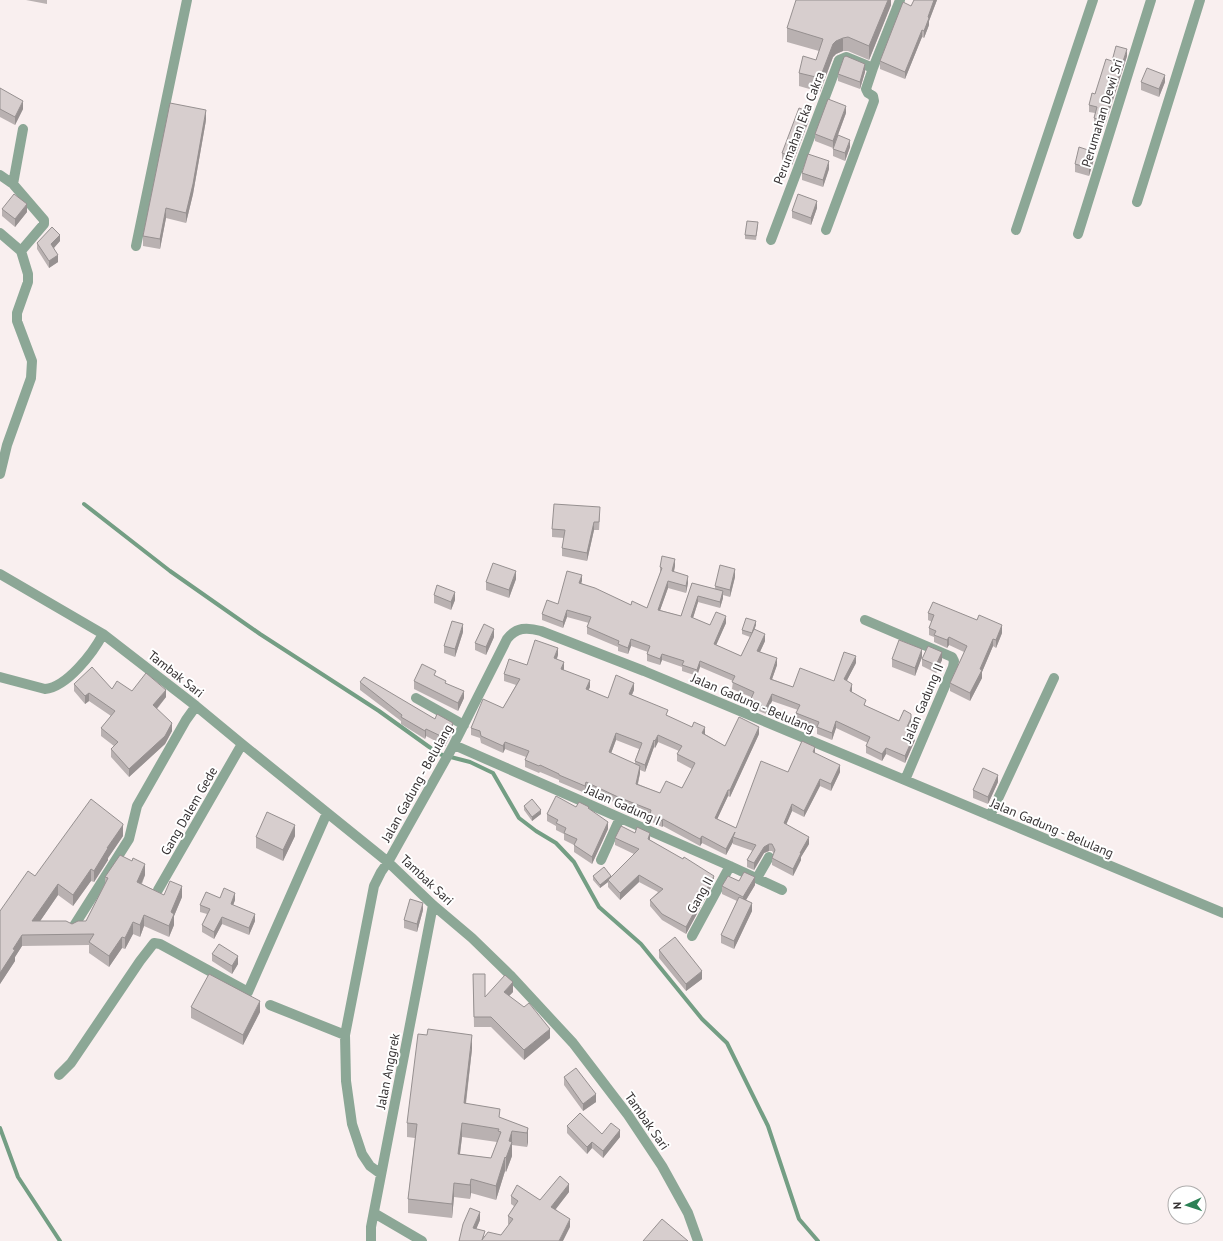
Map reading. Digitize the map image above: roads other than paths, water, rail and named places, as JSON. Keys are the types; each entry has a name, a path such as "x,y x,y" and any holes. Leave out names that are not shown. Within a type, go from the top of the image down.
{"street":[{"path":"136,246 187,0"},
{"path":"826,230 874,101 873,96 866,92 866,89 900,0"},
{"path":"1016,230 1093,0"},
{"name":"Perumahan Dewi Sri","path":"1078,234 1151,0"},
{"path":"1137,202 1200,0"},
{"name":"Perumahan Eka Cakra","path":"771,240 839,60 846,57 873,68"},
{"path":"13,184 23,129"},
{"path":"0,175 13,184 44,220 42,228 22,250"},
{"path":"0,233 22,250 28,274 28,282 17,313 17,321 32,361 32,378 7,445 0,474"},
{"name":"Tambak Sari","path":"0,574 103,634 196,706 388,862 433,905 472,938 510,975 573,1043 628,1115 662,1166 688,1213 698,1241"},
{"name":"Jalan Gadung II","path":"865,620 952,657 954,661 905,780"},
{"name":"Jalan Gadung - Belulang","path":"381,1174 370,1166 362,1154 352,1124 346,1080 345,1035 374,886 444,764 507,639 515,630 533,628 644,671 1223,913"},
{"path":"0,677 45,689 52,689 76,670 94,651 103,634"},
{"path":"990,816 1054,678"},
{"path":"416,698 464,725"},
{"path":"72,929 129,838 137,806 186,720 196,706"},
{"name":"Gang Dalem Gede","path":"158,890 242,744"},
{"name":"Jalan Gadung I","path":"453,746 782,890"},
{"path":"59,1075 71,1063 131,974 154,943 160,944 248,992 327,813"},
{"path":"601,860 620,818"},
{"path":"756,878 769,857"},
{"name":"Gang II","path":"692,936 730,866"},
{"name":"Jalan Anggrek","path":"371,1241 371,1227 433,905"},
{"path":"270,1004 345,1035"},
{"path":"374,1213 422,1241"}],"waterway":[{"path":"84,504 170,571 260,634 379,711 439,754 470,762 493,773 519,818 536,831 556,843 574,862 599,907 641,944 702,1019 727,1043 768,1126 799,1219 818,1241"},
{"path":"0,1128 18,1177 60,1241"}]}
